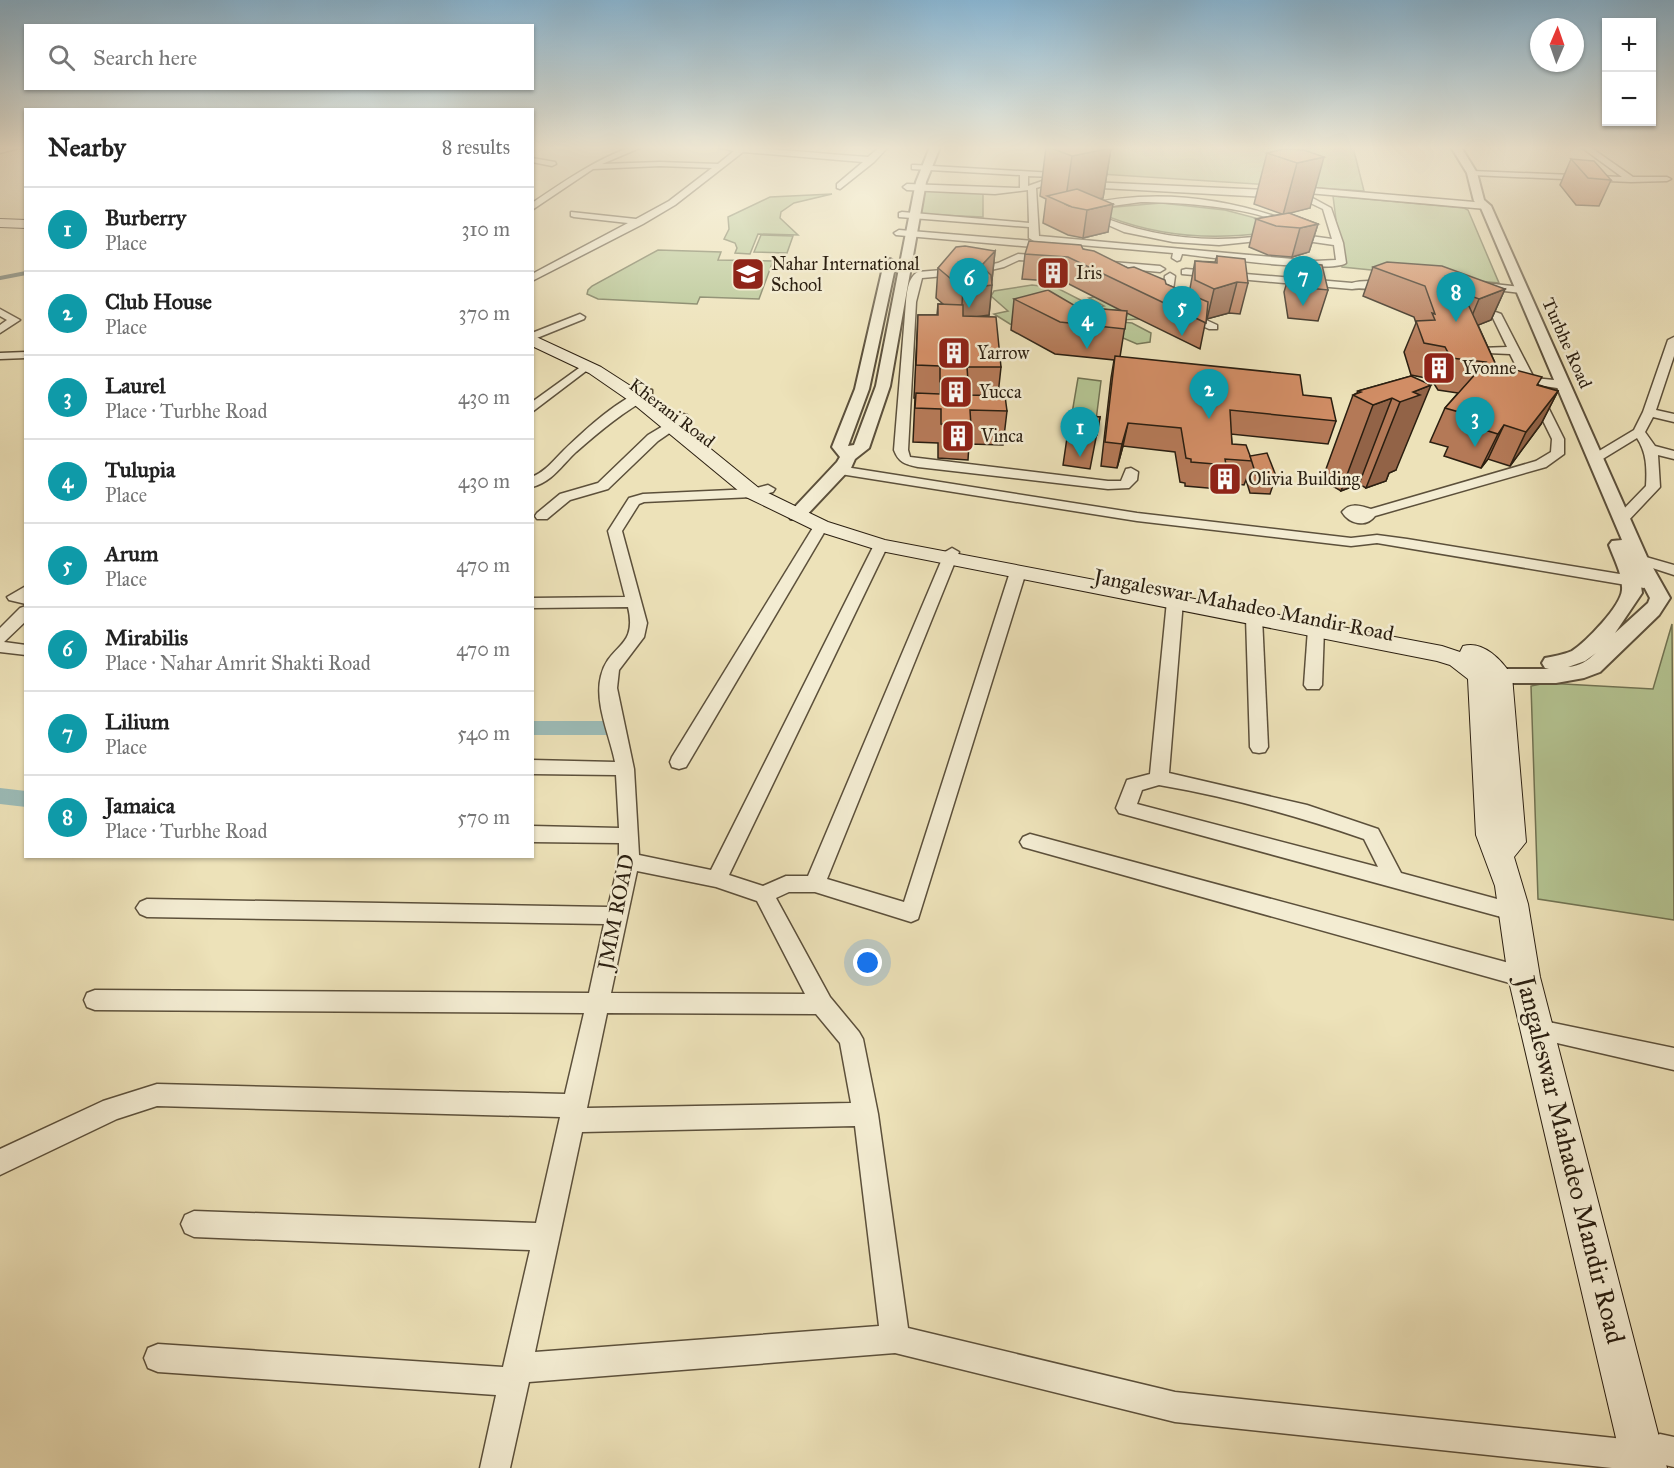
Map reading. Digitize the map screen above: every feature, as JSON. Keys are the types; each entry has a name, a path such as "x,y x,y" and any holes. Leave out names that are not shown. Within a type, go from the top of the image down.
{"main road":[{"path":"0,222 24,222"},
{"name":"Kherani Road","path":"537,339 642,396"},
{"name":"Kherani Road","path":"537,339 606,366 760,491 799,512"},
{"name":"Jangaleswar Mahadeo Mandir Road","path":"799,512 821,526 881,545 951,555 1425,639 1473,652 1488,671 1512,842 1499,853 1516,912 1524,977 1654,1458"},
{"name":"Jangaleswar Mahadeo Mandir Road","path":"799,512 859,532 1018,572 1442,654 1488,671"}],"street":[{"path":"586,216 640,222"},
{"path":"534,277 651,216"},
{"path":"799,512 861,448 883,386 894,324 908,274 905,216"},
{"path":"844,463 840,447 862,389 876,325 906,233 915,216 987,220 1026,225"},
{"path":"987,220 992,216"},
{"path":"1025,216 1026,239"},
{"path":"1033,216 1034,238 1172,262 1182,276 1184,271 1360,288 1401,288"},
{"path":"1090,216 1111,225 1172,238 1239,242 1287,235 1338,243"},
{"path":"1267,216 1294,226 1295,231 1287,235"},
{"path":"1095,270 1108,265 1172,262 1333,264 1341,262 1329,216"},
{"path":"1485,216 1557,382 1631,580 1632,593 1594,644 1572,661 1520,663 1488,671"},
{"path":"906,233 1172,262 1346,273"},
{"path":"1058,260 1018,257 978,270 918,275 913,287 915,324 901,450 904,459 918,463 1011,474 1124,485 1130,480 1131,472"},
{"path":"1172,262 1162,291 1166,305 1213,327"},
{"path":"1108,265 1138,279"},
{"path":"1360,288 1358,274 1394,278"},
{"path":"1465,284 1517,289"},
{"path":"1362,517 1541,464 1557,454 1558,439 1518,378 1514,351 1497,316 1465,303"},
{"path":"0,312 15,320 0,330"},
{"path":"537,339 580,316"},
{"path":"876,325 915,324"},
{"path":"1596,457 1639,432 1649,412 1673,345"},
{"path":"1485,376 1477,356 1479,352 1491,349 1514,351"},
{"path":"0,356 24,355"},
{"path":"534,406 586,366"},
{"path":"1518,378 1557,382"},
{"path":"1660,378 1674,381"},
{"name":"Turbhe Road","path":"1557,382 1596,457 1639,560 1653,585"},
{"path":"534,482 546,476 570,451 621,408 642,396"},
{"path":"1649,412 1674,418"},
{"path":"542,516 565,497 603,486 623,469 652,438 677,422"},
{"path":"1622,519 1653,487 1654,461 1651,449 1639,432"},
{"path":"1651,449 1674,455"},
{"path":"844,463 1007,489 1022,496"},
{"path":"844,463 1022,496 1317,535 1365,538 1631,580 1653,585 1660,598 1658,604 1591,668 1576,674 1488,671"},
{"path":"1007,489 1011,474"},
{"path":"1022,496 1028,476"},
{"name":"JMM ROAD","path":"495,1468 629,861 625,769 608,686 613,662 628,649 640,628 615,531 634,501 642,498 760,491"},
{"path":"1362,517 1365,538"},
{"path":"1362,517 1365,538"},
{"path":"679,762 821,526"},
{"path":"717,879 881,545"},
{"path":"815,884 951,555"},
{"path":"1639,560 1674,570"},
{"path":"764,895 786,884 815,884 911,913 1018,572"},
{"path":"0,638 18,599"},
{"path":"1159,778 1175,601"},
{"path":"534,603 634,602"},
{"path":"1254,617 1259,747"},
{"path":"1313,686 1316,629"},
{"path":"0,647 24,650"},
{"path":"534,767 625,769"},
{"path":"1395,881 1371,834 1307,812 1194,784 1159,778 1134,785 1126,808 1395,881 1516,912"},
{"path":"534,834 628,836"},
{"path":"1030,842 1524,977"},
{"path":"629,861 717,879 764,895 822,1004 851,1039 866,1114 895,1339"},
{"path":"147,908 617,916"},
{"path":"95,1000 822,1004"},
{"path":"1539,1030 1674,1059"},
{"path":"0,1162 112,1108 157,1095 574,1113 866,1114"},
{"path":"194,1224 546,1237"},
{"path":"158,1358 516,1375 895,1339 1175,1407 1654,1458"}],"green space":[{"path":"780,216 780,218 798,235 758,234 750,254 735,253 737,248 735,243 724,239 729,229 728,217"},
{"path":"951,216 983,216 983,217"},
{"path":"1246,216 1267,221 1263,233 1204,236 1146,228 1109,217"},
{"path":"1335,216 1470,216 1499,283 1342,267"},
{"path":"761,235 793,236 787,253 754,252"},
{"path":"658,250 721,252 718,260 773,261 759,299 700,297 697,304 598,299 587,294 592,286"},
{"path":"1032,285 1057,288 1096,308 1104,306 1089,298 1102,295 1140,319 1017,326 994,314 1008,311 991,296 994,291"},
{"path":"1122,322 1132,323 1151,333 1150,342 1137,344 1123,338"},
{"path":"1078,378 1101,381 1095,428 1070,425"},
{"path":"1672,624 1674,920 1538,899 1531,686 1546,683 1653,689"}],"building":[{"path":"1296,216 1318,224 1300,228 1276,226 1256,219"},
{"path":"1029,241 1081,245 1083,249 1094,251 1128,268 1134,267 1165,280 1166,284 1208,302 1206,323 1068,257 1025,254"},
{"path":"965,246 995,251 981,266 991,275 992,285 963,289 938,268 956,247"},
{"path":"1217,256 1245,259 1248,283 1237,282 1214,289 1195,280 1195,261 1217,263"},
{"path":"1293,262 1322,265 1328,290 1297,287"},
{"path":"1387,262 1442,266 1505,289 1479,299 1463,293 1496,365 1542,377 1537,385 1558,391 1526,432 1504,425 1498,434 1459,422 1466,414 1445,408 1486,362 1451,358 1445,347 1424,343 1416,321 1435,320 1425,286 1373,267"},
{"path":"1048,290 1077,307 1127,311 1125,329 1060,322 1014,299"},
{"path":"938,304 963,305 963,316 996,317 1001,367 967,367 969,395 1005,396 1007,411 970,410 971,426 941,424 941,409 915,408 916,393 940,394 940,366 916,365 918,315 938,315"},
{"path":"1115,356 1300,375 1303,395 1331,398 1336,421 1230,410 1232,444 1246,445 1252,461 1225,459 1226,465 1191,462 1191,459 1186,458 1181,428 1128,423 1122,444 1105,442"},
{"path":"1411,376 1431,385 1413,392 1420,395 1400,402 1392,398 1373,405 1353,395 1361,392 1358,391"},
{"path":"1072,414 1100,417 1097,435 1068,431"},
{"path":"1267,453 1276,476 1256,475 1250,456"}],"waterway":[{"path":"0,278 24,273"},
{"path":"534,728 607,728"},
{"path":"0,796 24,799"}],"place":[{"name":"Iris","path":"1053,273"},
{"name":"Nahar International School","path":"748,274"},
{"name":"Lilium","path":"1303,306"},
{"name":"Mirabilis","path":"969,308"},
{"name":"Jamaica","path":"1456,322"},
{"name":"Arum","path":"1182,336"},
{"name":"Tulupia","path":"1087,349"},
{"name":"Yarrow","path":"954,353"},
{"name":"Yvonne","path":"1439,368"},
{"name":"Yucca","path":"956,392"},
{"name":"Club House","path":"1209,419"},
{"name":"Vinca","path":"958,436"},
{"name":"Laurel","path":"1475,447"},
{"name":"Burberry","path":"1080,457"},
{"name":"Olivia Building","path":"1225,479"}]}
